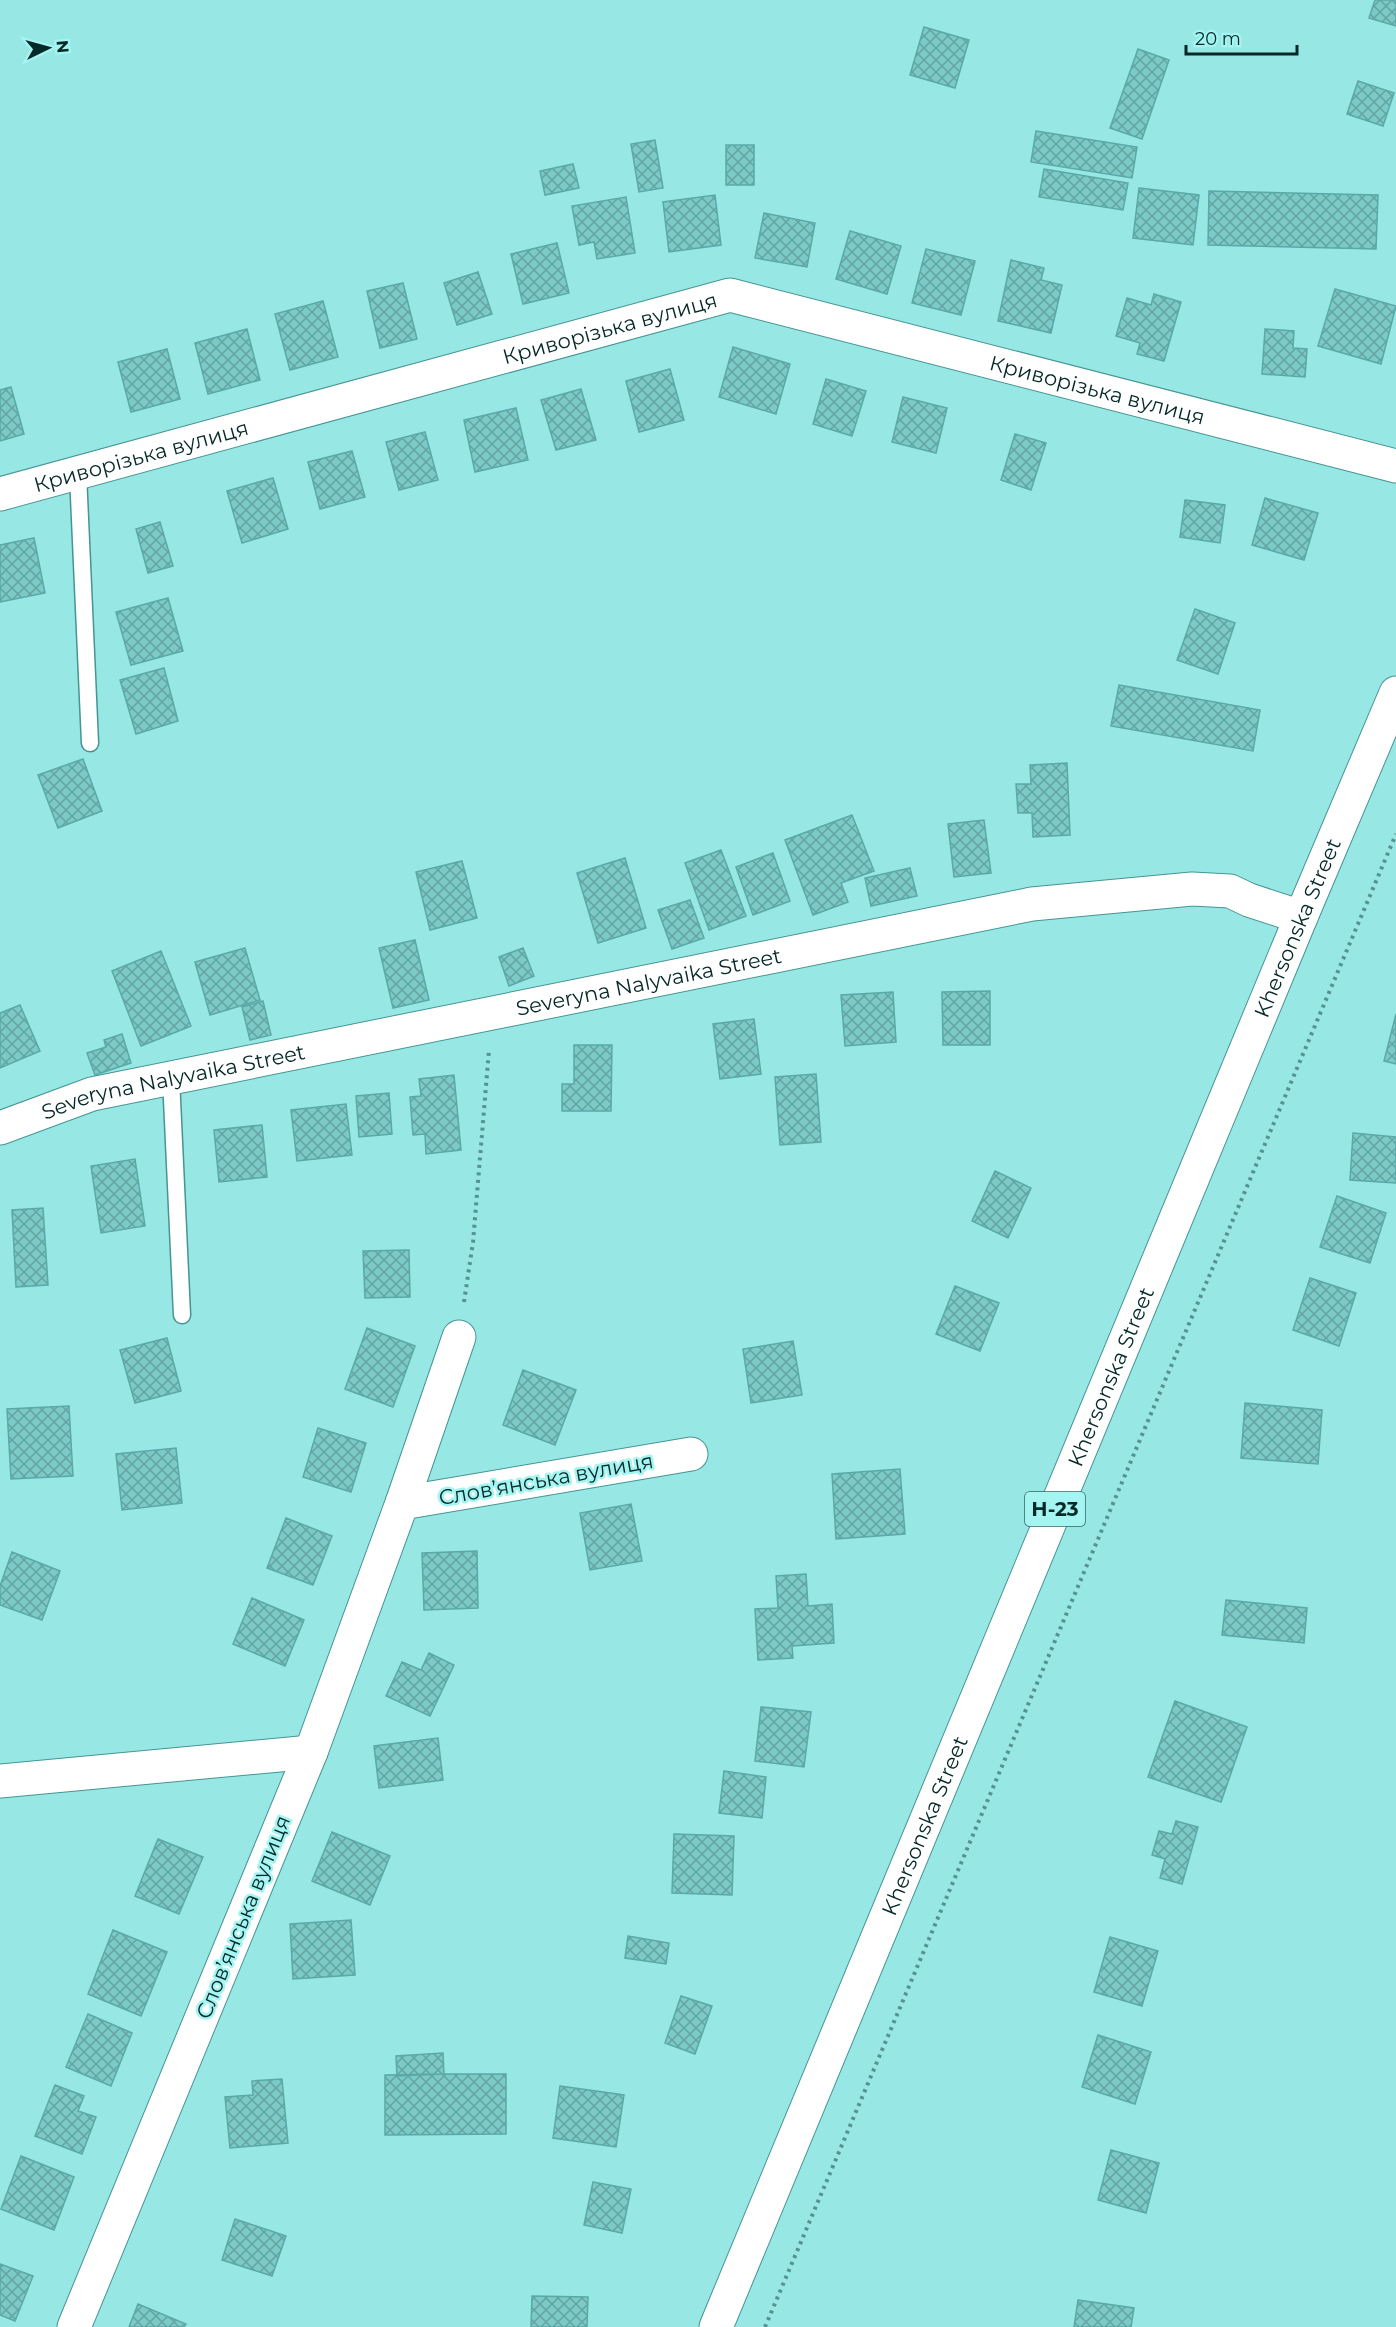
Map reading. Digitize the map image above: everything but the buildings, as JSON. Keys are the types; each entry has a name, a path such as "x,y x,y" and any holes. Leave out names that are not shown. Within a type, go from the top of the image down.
{"street":[{"name":"Криворізька вулиця","path":"0,494 730,296 1396,466"},
{"name":"Khersonska Street","path":"716,2327 1396,693"},
{"name":"Severyna Nalyvaika Street","path":"0,1128 92,1094 1032,904 1192,889 1230,891 1249,900 1301,917"},
{"name":"Словʼянська вулиця","path":"74,2327 310,1752 402,1503 459,1337"},
{"name":"Словʼянська вулиця","path":"402,1503 690,1454"},
{"path":"0,1781 310,1752"}],"lane":[{"path":"78,474 90,743"},
{"path":"171,1078 182,1315"}],"path":[{"path":"765,2327 1396,834"},
{"path":"459,1337 473,1242 487,1059 494,1014"}]}
